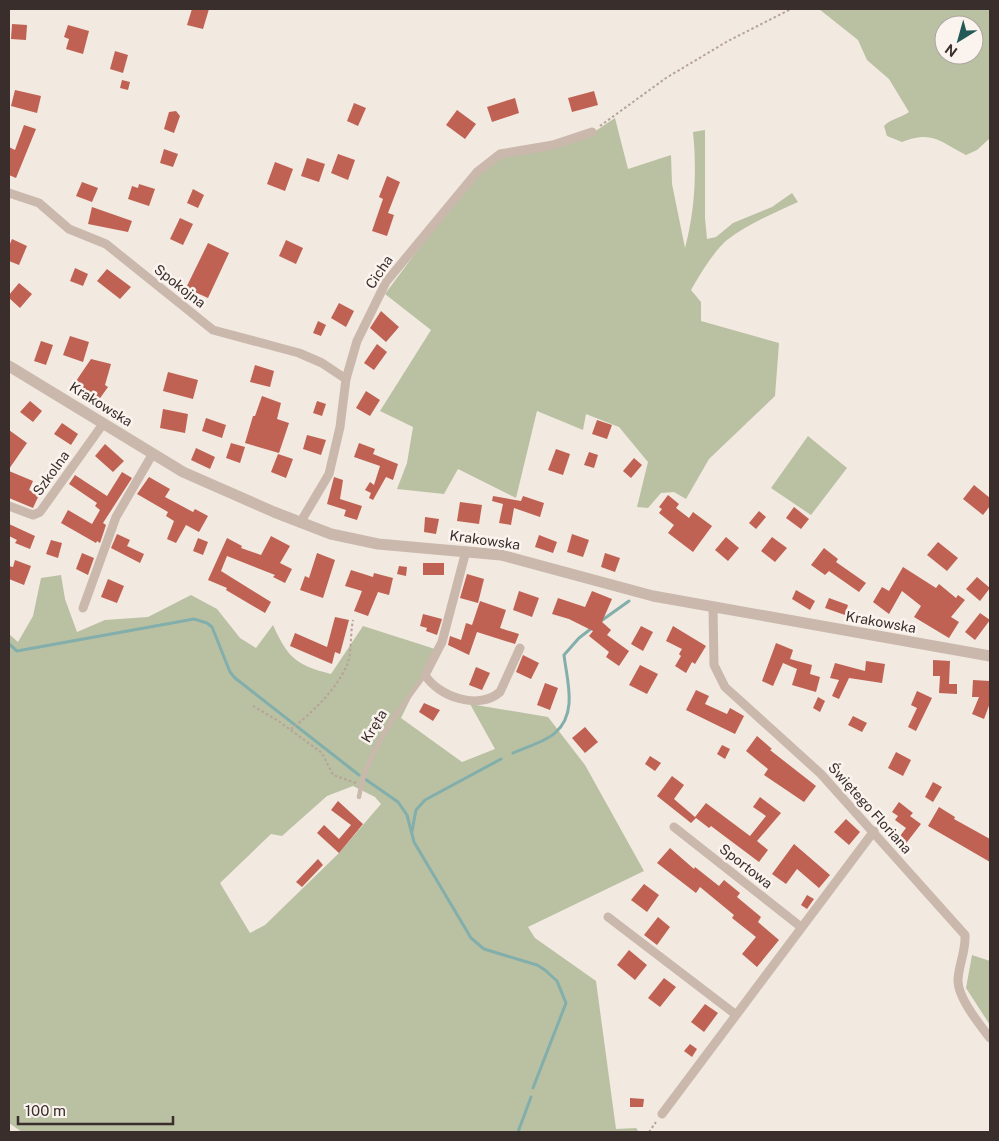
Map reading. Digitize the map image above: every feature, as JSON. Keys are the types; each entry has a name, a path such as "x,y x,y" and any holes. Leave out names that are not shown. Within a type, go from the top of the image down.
{"street":[{"name":"Cicha","path":"300,523 329,474 340,427 346,379 357,341 386,282 477,172 500,154 553,145 592,132"},
{"name":"Spokojna","path":"9,193 39,203 69,229 106,244 213,330 299,353 322,363 346,379"},
{"name":"Krakowska","path":"9,366 152,455 201,481 300,523 331,534 369,542 466,551 531,562 634,592 990,656"},
{"name":"Szkolna","path":"9,506 33,515 40,512 103,424"},
{"path":"83,608 116,517 152,455"},
{"name":"Kręta","path":"425,675 442,642 466,551"},
{"name":"Świętego Floriana","path":"713,607 714,665 725,687 795,748 874,831 965,935 966,950 958,982 960,989 990,1038"},
{"path":"425,675 436,689 446,694 467,700 487,699 500,692 520,648"},
{"name":"Sportowa","path":"674,827 801,927"},
{"path":"662,1114 735,1014 874,831"},
{"path":"608,917 735,1014"}],"lane":[{"name":"Kręta","path":"359,797 368,762 425,675"}],"path":[{"path":"592,132 666,78 728,41 791,9"},
{"path":"292,729 314,709 347,665 350,652 349,637 353,620"},
{"path":"253,706 292,729 322,753 333,775 361,784"},
{"path":"649,1132 662,1114"}],"green space":[{"path":"819,9 990,9 990,138 977,150 966,155 929,137 902,142 887,136 884,126 909,112 889,79 867,60 858,40"},
{"path":"615,118 628,169 671,155 672,184 685,248 694,190 693,132 705,130 705,218 707,239 716,237 733,223 772,207 792,193 798,202 752,224 727,240 712,257 691,290 701,302 701,321 779,343 775,396 709,459 686,499 674,492 661,493 648,508 637,507 648,462 619,427 586,414 583,430 537,411 516,498 458,469 444,494 397,489 407,463 413,427 380,411 431,330 385,294 455,200 488,166 504,156 588,136"},
{"path":"808,436 847,468 811,515 771,488"},
{"path":"61,575 65,599 77,632 105,620 148,617 191,595 217,609 240,638 256,648 273,625 283,645 294,658 309,667 331,674 363,626 435,649 401,718 462,762 495,749 470,704 548,717 585,765 644,871 528,927 535,938 596,981 616,1129 636,1128 639,1132 22,1132 9,1123 9,634 18,642 33,616 41,578","holes":["353,786 375,797 381,804 338,854 265,925 250,933 220,883 271,834 282,836 327,796"]},
{"path":"972,955 990,961 990,1025 966,988"}],"building":[{"path":"192,9 209,9 203,29 187,25"},
{"path":"12,24 27,25 26,40 11,39"},
{"path":"68,25 89,31 83,54 66,49 69,39 64,37"},
{"path":"115,51 128,55 123,73 110,69"},
{"path":"122,80 130,82 128,90 120,88"},
{"path":"15,90 41,96 37,113 11,106"},
{"path":"594,91 598,105 572,112 568,98"},
{"path":"515,98 519,113 492,122 487,107"},
{"path":"354,103 366,108 358,126 347,121"},
{"path":"457,110 476,124 465,139 446,125"},
{"path":"176,111 180,116 174,133 164,129 169,112"},
{"path":"24,125 36,129 16,178 9,175 9,147 15,150"},
{"path":"164,149 178,154 173,167 160,163"},
{"path":"338,154 355,160 348,180 331,173"},
{"path":"307,158 325,164 319,182 301,176"},
{"path":"275,162 293,169 285,191 267,184"},
{"path":"387,176 400,182 388,213 394,215 387,236 372,231 383,199 379,197"},
{"path":"82,182 98,188 92,202 76,196"},
{"path":"139,184 155,189 149,206 128,199 132,186 138,188"},
{"path":"193,189 204,195 198,208 187,203"},
{"path":"92,207 132,221 128,232 88,224"},
{"path":"180,218 193,224 183,245 170,239"},
{"path":"12,239 27,246 19,265 9,261 9,246"},
{"path":"286,240 303,248 296,264 279,256"},
{"path":"208,243 229,253 208,298 186,288"},
{"path":"75,268 88,274 83,286 70,281"},
{"path":"107,269 131,287 120,299 97,281"},
{"path":"19,283 32,294 20,308 9,298 9,295"},
{"path":"339,303 354,311 346,327 331,318"},
{"path":"381,311 399,327 386,342 370,328"},
{"path":"318,321 326,325 321,336 313,333"},
{"path":"70,336 89,342 83,362 63,355"},
{"path":"41,341 53,345 46,365 34,361"},
{"path":"377,344 387,352 374,370 364,363"},
{"path":"91,359 111,364 105,385 108,387 98,401 74,384"},
{"path":"255,365 274,371 270,387 250,382"},
{"path":"168,372 198,380 193,399 163,391"},
{"path":"366,391 380,400 370,416 356,408"},
{"path":"262,396 281,403 277,419 289,423 279,453 245,443 253,416 255,416"},
{"path":"30,401 42,411 33,422 20,412"},
{"path":"317,401 326,404 322,416 313,413"},
{"path":"163,409 188,414 185,433 160,428"},
{"path":"206,418 226,425 222,438 202,431"},
{"path":"597,420 612,425 607,439 592,434"},
{"path":"62,423 78,434 71,445 54,434"},
{"path":"9,430 27,443 9,469"},
{"path":"307,435 326,440 321,455 303,449"},
{"path":"231,443 245,447 240,463 226,458"},
{"path":"359,443 375,449 373,454 398,464 393,480 386,477 373,500 369,498 371,493 365,490 370,482 374,485 380,466 354,457"},
{"path":"105,444 124,461 113,472 95,456"},
{"path":"196,448 215,457 210,469 191,460"},
{"path":"556,449 570,454 563,475 548,470"},
{"path":"589,452 598,455 594,468 584,465"},
{"path":"278,454 293,459 286,478 271,472"},
{"path":"634,458 642,465 631,478 623,471"},
{"path":"9,471 33,481 29,490 39,495 33,508 9,498"},
{"path":"122,472 132,478 103,523 106,525 100,543 97,541 96,543 61,523 68,510 92,524 100,510 95,506 97,503 69,484 75,475 107,496"},
{"path":"149,477 170,489 165,497 193,512 195,509 208,516 199,532 186,525 176,543 167,539 174,521 166,516 168,512 137,494"},
{"path":"334,477 343,480 340,499 362,506 357,520 344,516 346,510 327,504"},
{"path":"974,485 990,498 990,506 983,515 963,499"},
{"path":"668,495 679,504 676,508 689,518 693,512 712,526 693,552 668,533 674,525 659,513 662,509 659,507"},
{"path":"493,496 521,501 523,496 544,503 540,517 514,508 511,525 499,523 503,504 492,501"},
{"path":"460,502 482,505 479,524 457,521"},
{"path":"794,507 809,519 801,529 786,518"},
{"path":"759,511 766,517 756,529 749,523"},
{"path":"425,517 439,519 436,534 424,532"},
{"path":"9,524 35,536 30,549 15,543 17,540 9,536"},
{"path":"117,534 130,540 127,546 144,554 140,563 111,548"},
{"path":"572,534 589,540 583,557 567,552"},
{"path":"539,535 557,542 553,553 535,547"},
{"path":"271,536 290,546 280,563 292,569 285,583 273,577 275,575 227,556 221,571 271,602 265,613 226,590 227,588 208,580 227,538 242,546 241,548 261,555"},
{"path":"726,537 739,548 728,561 715,550"},
{"path":"772,537 787,548 775,562 761,551"},
{"path":"198,538 208,542 203,555 193,551"},
{"path":"51,540 62,543 58,558 46,554"},
{"path":"938,542 958,558 947,571 927,555"},
{"path":"824,548 838,559 836,562 866,583 859,592 829,571 825,575 811,565"},
{"path":"82,553 94,558 88,575 76,569"},
{"path":"317,553 335,560 323,598 300,590 305,576 309,578"},
{"path":"605,553 620,558 615,572 601,567"},
{"path":"15,560 31,566 24,585 9,579 9,566 13,567"},
{"path":"423,563 444,563 444,575 423,575"},
{"path":"399,566 407,567 406,576 397,574"},
{"path":"903,567 936,588 939,584 956,598 958,595 965,600 951,617 959,622 949,638 914,617 921,606 902,591 889,614 873,602 882,587 889,591"},
{"path":"351,570 373,577 374,573 393,578 389,595 378,592 368,616 354,611 362,591 345,586"},
{"path":"467,574 484,579 478,603 460,598"},
{"path":"977,577 990,588 980,601 966,589"},
{"path":"108,579 124,586 117,603 101,597"},
{"path":"796,590 815,601 810,610 792,599"},
{"path":"519,591 539,598 532,617 513,610"},
{"path":"592,591 612,599 602,622 611,630 607,635 629,651 619,666 606,657 609,652 589,636 593,631 569,619 552,614 558,598 585,607"},
{"path":"829,598 848,605 845,615 825,608"},
{"path":"480,601 506,610 500,628 519,634 515,644 477,632 469,655 448,645 450,636 461,640 466,623 472,625"},
{"path":"980,613 990,620 975,640 965,632"},
{"path":"423,614 442,619 437,635 426,631 427,628 420,626"},
{"path":"335,617 349,620 340,654 335,652 332,664 290,646 295,633 327,647"},
{"path":"641,626 653,632 643,651 631,644"},
{"path":"673,626 706,646 695,664 692,662 686,673 675,666 681,656 679,654 682,649 666,641"},
{"path":"776,643 793,650 790,659 812,665 810,674 820,677 816,692 792,685 797,669 783,663 773,686 762,681"},
{"path":"523,655 539,663 531,679 516,672"},
{"path":"933,660 950,661 949,684 957,684 957,694 939,693 940,676 933,676"},
{"path":"866,661 885,664 882,683 849,678 839,699 832,696 839,680 830,678 835,663 865,671"},
{"path":"640,665 658,674 647,694 629,685"},
{"path":"476,667 490,673 482,690 469,685"},
{"path":"973,680 990,681 990,703 984,719 972,714 979,697 972,697"},
{"path":"545,683 558,688 550,710 537,705"},
{"path":"696,690 709,696 705,704 727,714 730,708 744,716 735,734 686,710"},
{"path":"917,691 932,698 916,731 908,727 917,708 911,705"},
{"path":"818,697 825,701 820,712 813,708"},
{"path":"424,703 440,710 433,721 419,712"},
{"path":"853,716 867,723 862,732 848,725"},
{"path":"585,727 598,742 585,753 572,738"},
{"path":"757,736 772,749 770,750 816,786 804,802 764,775 768,769 746,751"},
{"path":"722,745 730,749 725,759 717,754"},
{"path":"896,752 911,760 903,776 888,768"},
{"path":"650,756 661,763 655,771 645,764"},
{"path":"672,776 684,785 674,799 695,817 706,803 750,836 766,816 753,807 760,797 781,813 757,841 768,850 759,862 711,826 709,828 696,818 691,823 657,796"},
{"path":"933,782 942,787 933,802 925,797"},
{"path":"338,801 363,824 339,853 317,833 324,825 339,839 351,825 331,810"},
{"path":"899,802 913,813 910,816 921,824 904,846 897,840 906,828 895,820 898,816 892,812"},
{"path":"939,807 955,817 954,819 990,839 990,862 928,826"},
{"path":"846,819 860,832 849,845 834,832"},
{"path":"794,844 830,875 819,888 797,869 786,884 772,874"},
{"path":"670,848 694,869 695,867 719,886 724,880 740,893 737,897 761,917 758,922 779,940 757,967 742,954 756,937 732,918 734,915 700,887 696,893 657,863"},
{"path":"318,859 323,865 302,887 296,882"},
{"path":"644,884 659,895 647,912 631,900"},
{"path":"807,895 814,899 807,909 801,905"},
{"path":"658,917 670,927 657,945 644,935"},
{"path":"629,950 647,965 635,980 617,965"},
{"path":"664,978 676,987 660,1007 648,998"},
{"path":"705,1004 718,1013 704,1032 691,1022"},
{"path":"690,1044 697,1049 692,1057 684,1051"},
{"path":"630,1098 644,1099 643,1107 630,1107"}],"waterway":[{"path":"601,621 629,601"},
{"path":"9,644 17,651 194,619 207,623 212,627 230,672 235,678 359,775"},
{"path":"513,753 546,739 562,725 567,716 569,706 569,686 564,655 579,638 592,628"},
{"path":"412,831 416,810 425,800 501,759"},
{"path":"365,779 398,802 407,815 414,842 471,938 484,949 537,965 557,981 566,1003 533,1088"},
{"path":"518,1132 531,1097"}]}
